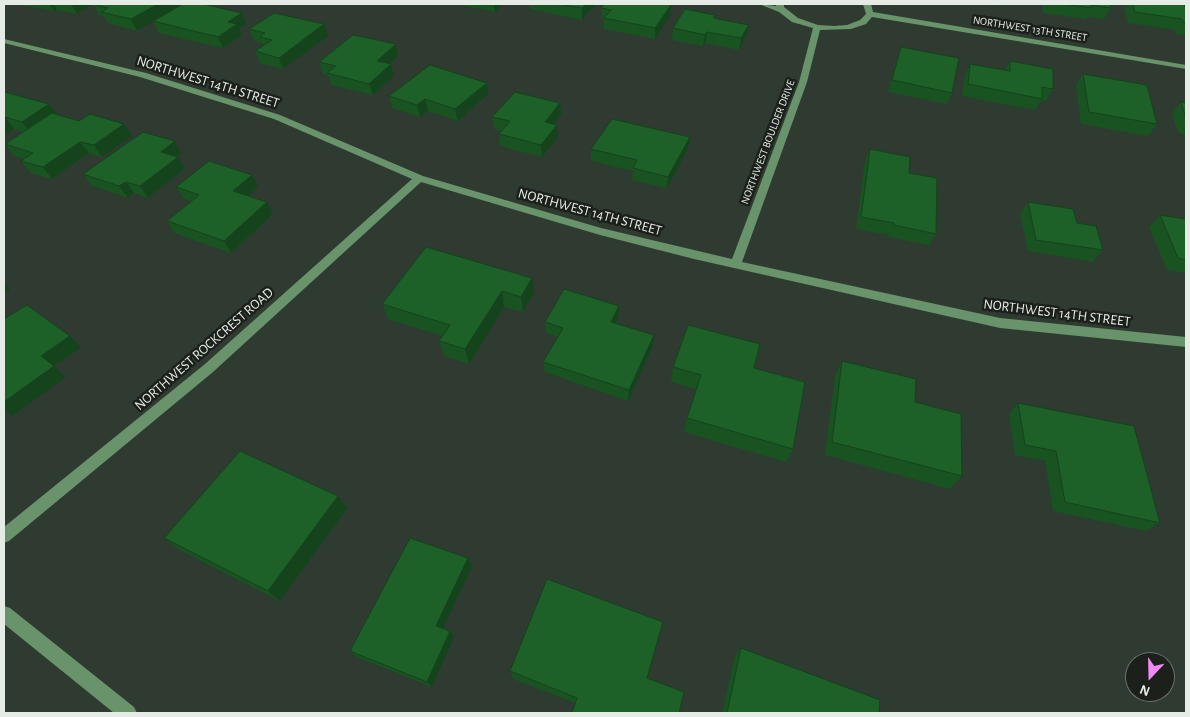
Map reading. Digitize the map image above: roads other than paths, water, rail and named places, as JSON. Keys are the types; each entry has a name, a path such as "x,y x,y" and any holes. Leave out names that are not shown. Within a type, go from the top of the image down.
{"street":[{"path":"763,4 781,7 795,20 817,27 848,27 863,22 870,14 867,4"},
{"name":"NORTHWEST 13TH STREET","path":"870,14 1186,66"},
{"name":"NORTHWEST BOULDER DRIVE","path":"736,263 803,82 817,27"},
{"name":"NORTHWEST 14TH STREET","path":"4,42 143,75 277,117 419,178 600,231 1000,323 1186,342"},
{"name":"NORTHWEST ROCKCREST ROAD","path":"4,536 209,368 419,178"},
{"path":"4,614 128,713"}]}
